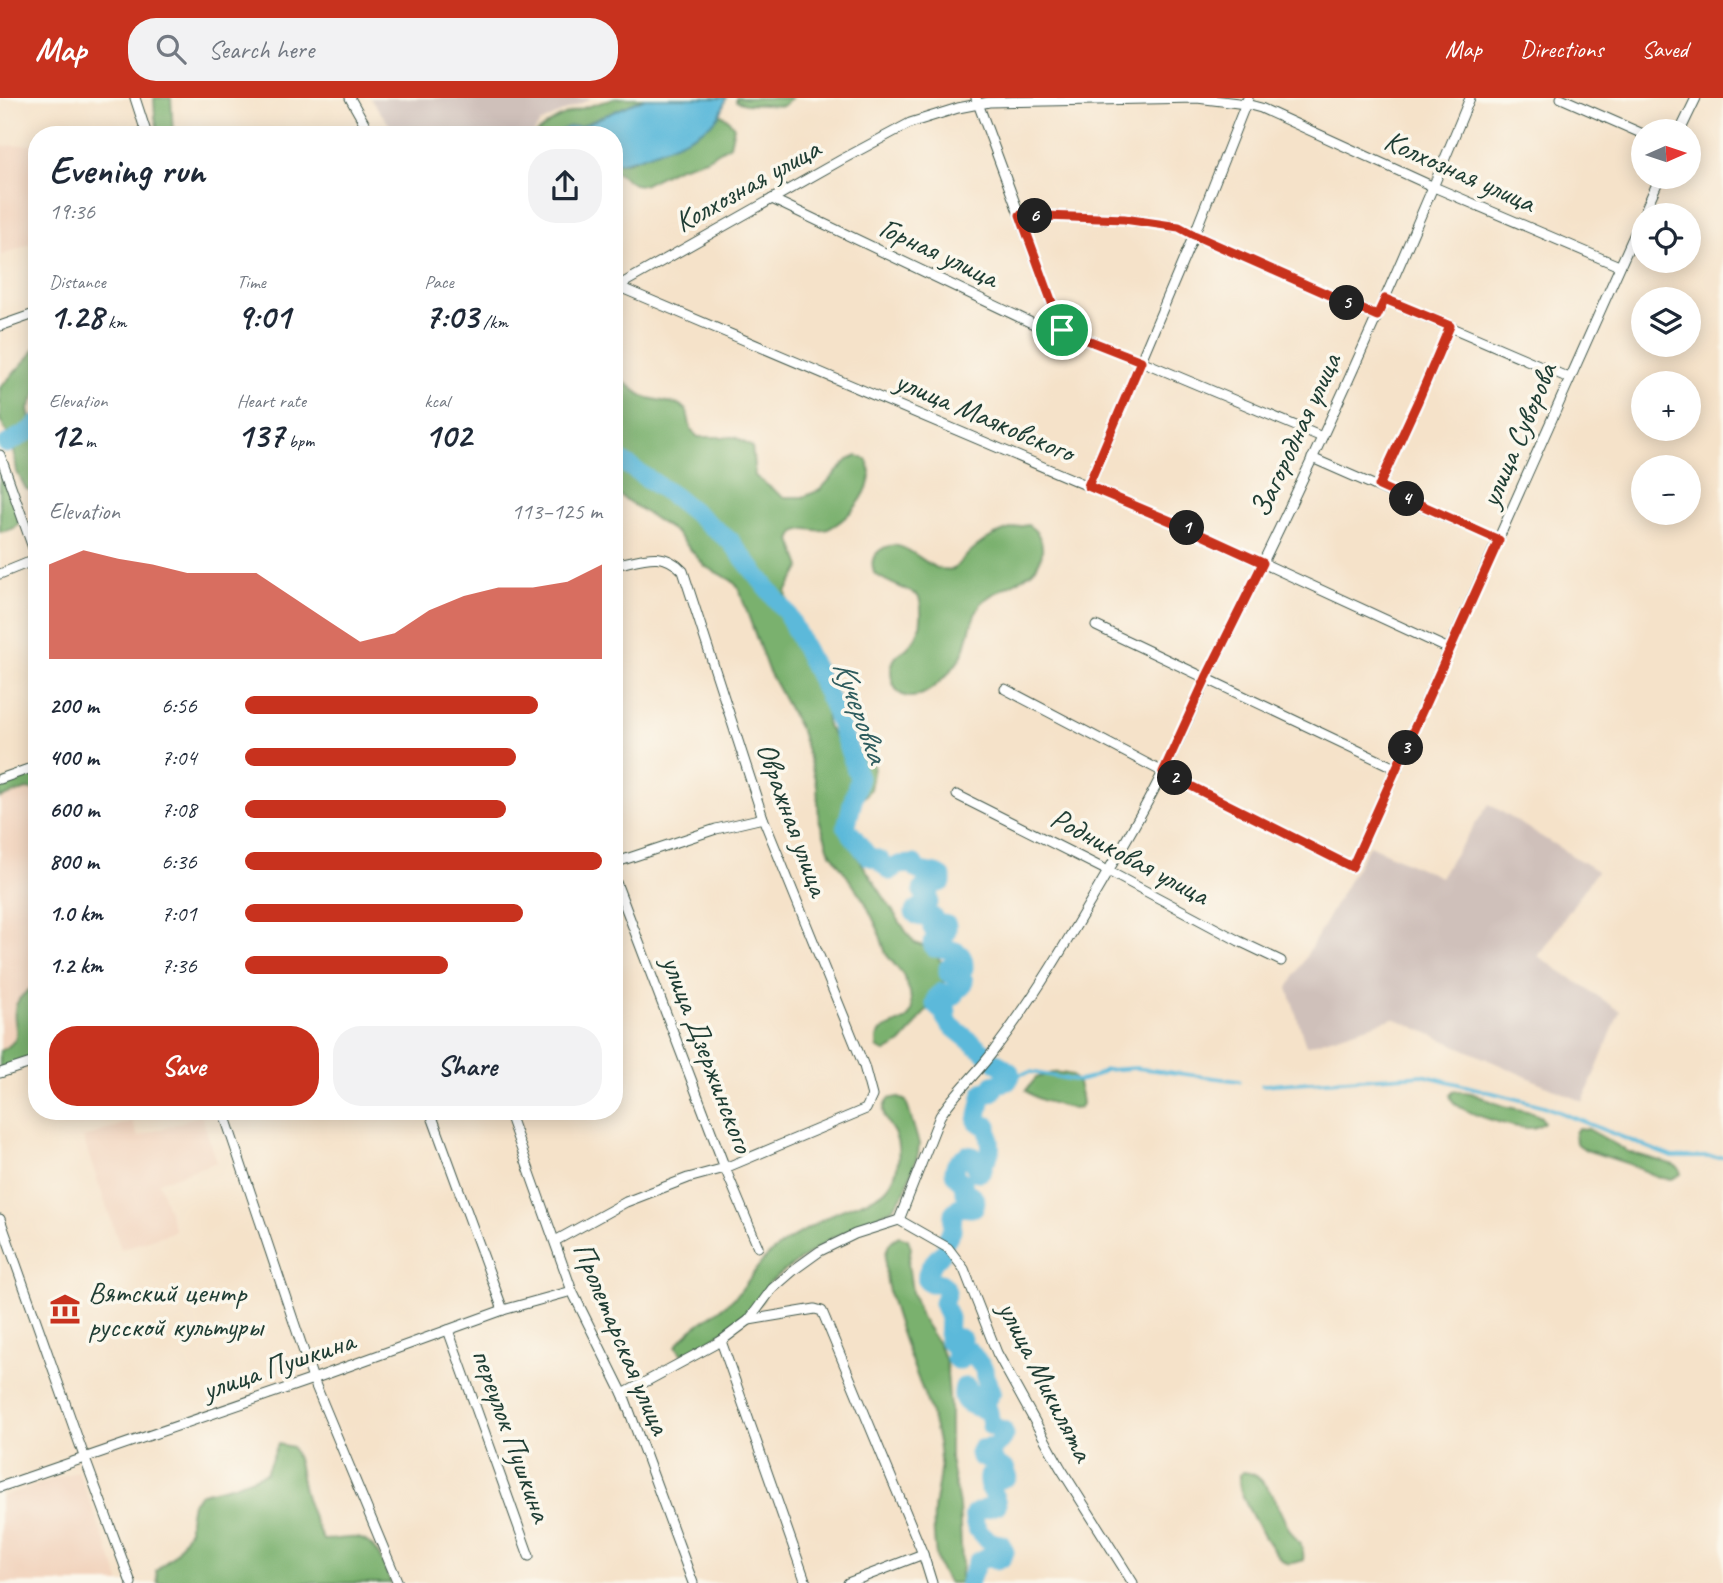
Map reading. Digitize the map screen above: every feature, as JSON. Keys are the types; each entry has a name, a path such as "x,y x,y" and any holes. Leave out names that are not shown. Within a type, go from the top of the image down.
{"street":[{"path":"135,98 144,126"},
{"path":"350,98 366,126"},
{"name":"Колхозная улица","path":"623,282 910,123 977,101 1197,98 1247,101 1434,187 1619,266"},
{"name":"Загородная улица","path":"899,1220 940,1116 995,1050 1049,970 1163,772 1385,299 1470,98"},
{"path":"1561,98 1581,102 1631,128"},
{"path":"1686,119 1696,98"},
{"path":"977,101 1062,330"},
{"path":"1088,486 1194,235 1247,101"},
{"name":"улица Суворова","path":"1163,772 1352,867 1654,189"},
{"name":"Горная улица","path":"772,200 1040,327 1062,330 1322,436"},
{"path":"1020,215 1124,219 1179,227 1377,316"},
{"name":"улица Маяковского","path":"623,289 1180,525 1449,649"},
{"path":"1385,299 1569,378"},
{"path":"0,326 28,316"},
{"path":"1379,486 1450,326"},
{"path":"0,455 28,534"},
{"path":"1312,458 1499,540"},
{"name":"Овражная улица","path":"623,563 657,556 677,564 683,571 763,818 864,1066 872,1096 866,1109 725,1168"},
{"path":"0,574 28,563"},
{"path":"1096,626 1397,769"},
{"path":"1005,689 1163,772"},
{"path":"0,779 28,769"},
{"name":"Родниковая улица","path":"957,795 1281,961"},
{"path":"623,860 716,829 763,818"},
{"name":"улица Дзержинского","path":"623,901 758,1247"},
{"path":"0,1073 28,1063"},
{"path":"226,1120 313,1378 398,1583"},
{"path":"433,1120 503,1310"},
{"name":"Пролетарская улица","path":"511,1120 572,1290 623,1394 693,1583"},
{"path":"555,1241 626,1202 688,1178 725,1168"},
{"path":"0,1219 5,1247 131,1583"},
{"path":"623,1394 721,1341 749,1320 772,1289 820,1251 855,1234 899,1220"},
{"name":"улица Микилята","path":"899,1220 948,1248 964,1269 996,1353 1060,1467 1133,1583"},
{"name":"улица Пушкина","path":"0,1487 503,1310 572,1290"},
{"path":"749,1320 815,1309 822,1311 923,1554 932,1583"},
{"name":"переулок Пушкина","path":"448,1330 529,1556"},
{"path":"721,1341 806,1583"},
{"path":"848,1583 923,1554"}],"shaded area":[{"path":"370,98 592,98 538,126 390,126"},
{"path":"28,144 28,245 0,256 0,146"},
{"path":"28,782 28,1056 0,1065 0,793"},
{"path":"1489,804 1597,871 1538,956 1620,1011 1583,1102 1394,1018 1306,1046 1288,988 1369,845 1440,877"},
{"path":"187,1120 203,1120 217,1162 159,1182 175,1231 121,1249 83,1138 132,1121 138,1137"},
{"path":"78,1471 121,1583 0,1583 0,1497"}],"green space":[{"path":"154,98 171,98 173,126 157,126"},
{"path":"616,98 645,98 581,126 546,126 583,108"},
{"path":"736,98 791,98 783,106 745,104 736,101"},
{"path":"720,114 734,127 730,145 706,159 677,168 643,185 634,184 623,177 623,162 702,130"},
{"path":"28,358 28,490 17,472 13,444 0,420 0,388"},
{"path":"623,381 644,397 680,405 687,411 691,430 698,437 735,437 752,447 755,476 783,497 803,497 820,490 848,460 857,456 866,459 870,469 869,479 861,500 854,509 828,529 795,532 791,540 801,567 786,592 789,611 823,670 827,726 839,743 847,748 865,752 872,758 874,767 870,789 847,809 844,818 850,845 909,936 915,943 933,950 944,966 943,986 937,996 901,1043 885,1052 877,1047 877,1038 882,1030 907,1019 912,1011 910,992 903,975 886,954 865,902 829,850 819,819 817,786 801,731 768,670 738,587 731,580 706,567 675,532 623,498"},
{"path":"0,472 16,508 18,522 17,526 0,532"},
{"path":"1028,525 1038,534 1042,546 1041,558 1036,567 980,605 972,621 964,651 941,681 917,696 909,697 899,692 893,682 891,669 896,656 907,648 917,635 921,621 920,602 916,595 874,573 875,555 885,547 900,547 937,568 954,569 986,540 1005,530"},
{"path":"28,773 28,789 0,798 0,783"},
{"path":"28,991 28,1058 0,1069 0,1051 9,1046 16,1036 14,1012 22,996"},
{"path":"1052,1073 1067,1074 1076,1080 1082,1104 1079,1108 1048,1102 1026,1090 1036,1078"},
{"path":"1454,1091 1471,1093 1503,1106 1531,1112 1541,1117 1544,1122 1529,1128 1488,1119 1457,1105 1450,1095"},
{"path":"897,1097 906,1101 919,1144 905,1191 894,1207 870,1222 832,1238 768,1284 762,1300 749,1314 691,1353 681,1354 676,1346 682,1338 733,1299 763,1261 777,1248 829,1216 876,1196 887,1188 897,1169 898,1154 896,1139 885,1118 884,1108 888,1099"},
{"path":"1578,1128 1588,1129 1629,1152 1674,1165 1679,1168 1681,1174 1672,1179 1661,1178 1586,1150 1576,1143 1575,1133"},
{"path":"899,1236 908,1239 911,1248 908,1263 912,1292 922,1319 946,1361 950,1459 959,1505 962,1565 960,1583 949,1583 938,1564 934,1525 940,1455 930,1411 899,1328 887,1281 885,1262 888,1247"},
{"path":"278,1444 292,1447 295,1452 308,1504 323,1540 365,1540 379,1556 391,1583 158,1583 156,1571 175,1554 189,1530 192,1503 202,1493 266,1473"},
{"path":"1243,1472 1260,1479 1267,1487 1301,1546 1303,1560 1287,1563 1267,1541 1242,1494 1239,1475"}],"water":[{"path":"645,98 726,98 720,114 701,130 655,152 623,161 623,126 581,126"}],"waterway":[{"path":"7,444 28,432"},
{"name":"Кучеровка","path":"623,462 675,497 730,541 787,613 833,706 859,778 846,827 868,856 880,860 890,871 899,865 914,864 917,870 942,877 942,882 923,888 922,891 929,895 929,901 914,912 920,917 933,917 934,931 943,924 947,925 944,936 936,937 932,943 934,948 959,953 964,961 964,968 950,967 948,973 961,977 964,981 953,997 942,992 937,996 935,1004 939,1009 947,1011 945,1018 950,1025 984,1052"},
{"name":"Кучеровка","path":"946,1240 952,1230 953,1213 959,1207 975,1207 976,1201 964,1191 963,1182 955,1175 954,1168 967,1155 973,1156 977,1172 981,1172 989,1155 991,1146 988,1126 977,1121 983,1092 991,1093 993,1085 1008,1081 1011,1076 1010,1072 996,1062"},
{"path":"1011,1076 1031,1072 1078,1081 1091,1078 1105,1070 1136,1068 1239,1081"},
{"path":"1262,1085 1423,1075 1544,1106 1672,1157 1723,1157"},
{"name":"Кучеровка","path":"941,1254 929,1269 927,1281 945,1286 947,1292 943,1303 949,1318 948,1341 950,1343 962,1339 955,1358 960,1360 963,1353 970,1351 984,1369 992,1391 988,1398 973,1395 964,1387 964,1398 966,1402 989,1412 991,1426 1003,1430 1005,1435 995,1447 981,1449 979,1453 980,1457 993,1460 999,1468 1006,1470 1008,1476 1001,1479 988,1477 997,1505 974,1514 978,1530 991,1541 1001,1544 1005,1552 1001,1559 987,1557 977,1562 969,1583"}],"place":[{"name":"Вятский центр русской культуры","path":"65,1309"}],"route":[{"path":"1020,215 1124,219 1179,227 1377,316 1385,299 1450,326 1379,486 1499,540 1352,867 1163,772 1263,563 1088,486 1141,361 1062,330 1020,215"}]}
